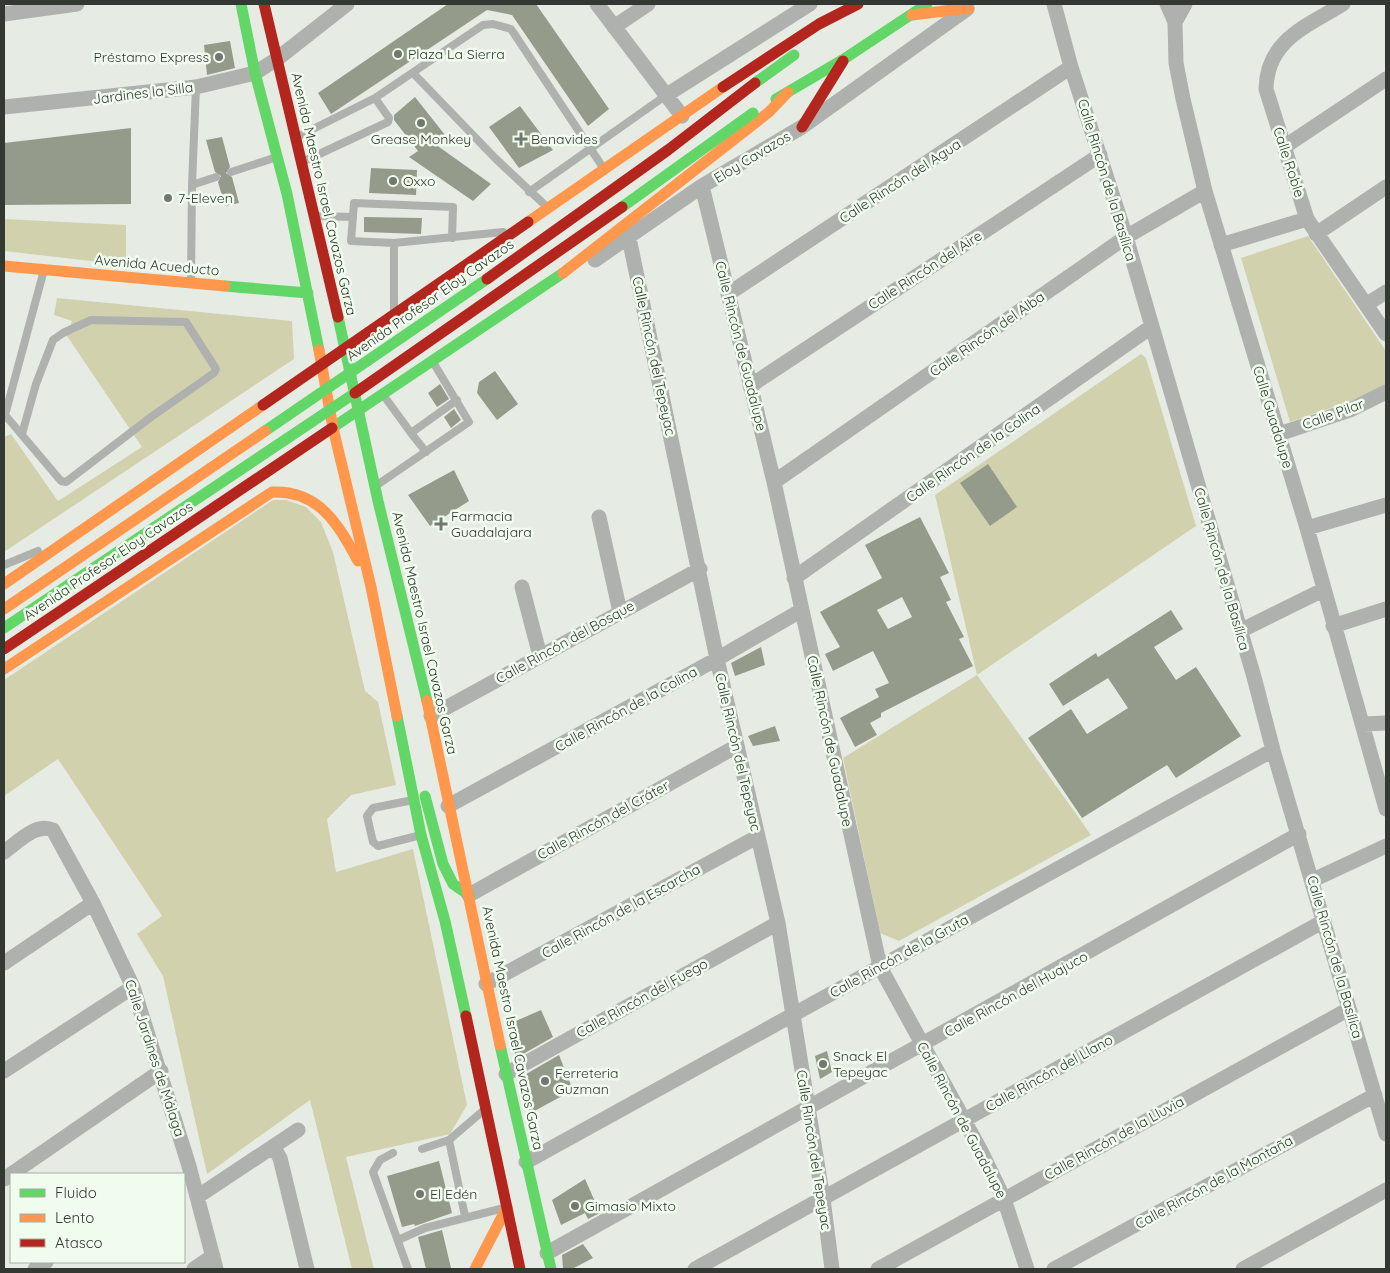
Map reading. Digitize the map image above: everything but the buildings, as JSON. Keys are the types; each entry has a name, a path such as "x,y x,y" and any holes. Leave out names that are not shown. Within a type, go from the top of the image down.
{"main road":[{"path":"241,4 255,73 277,157 308,293 333,428 371,587 410,777 413,800 444,922 520,1269"},
{"name":"Avenida Maestro Israel Cavazos Garza","path":"264,4 345,347 375,486 431,716 486,984 551,1269"},
{"name":"Avenida Profesor Eloy Cavazos","path":"4,584 175,464 226,431 548,208 605,171 682,116 812,28 858,4"},
{"name":"Avenida Profesor Eloy Cavazos","path":"4,609 469,292 668,150 755,83 865,4"},
{"name":"Avenida Profesor Eloy Cavazos","path":"4,628 140,539 354,394 538,267 753,113 844,59 928,4"},
{"path":"910,16 972,6"},
{"path":"802,127 844,59"},
{"name":"Avenida Profesor Eloy Cavazos","path":"4,650 519,303 605,241 769,112 788,92"},
{"path":"483,253 472,276 477,296 491,307 519,303"},
{"name":"Avenida Acueducto","path":"4,266 308,293"},
{"path":"440,283 459,290 472,306 473,320 468,337"},
{"path":"226,431 220,442 219,455 225,467 234,475 246,479 259,477"},
{"path":"175,464 189,467 200,476 206,490 206,504 199,517"},
{"path":"4,669 272,492 286,490 300,494 328,513 348,543 371,587"},
{"path":"410,777 418,785 425,797 442,864 449,879 469,895"},
{"path":"444,922 457,927 460,932"},
{"path":"471,968 486,984"},
{"path":"474,1269 507,1207"},
{"path":"541,1269 548,1253"}],"street":[{"path":"4,14 77,4"},
{"name":"Jardines la Silla","path":"4,107 196,86 255,73 347,4"},
{"path":"597,4 682,116"},
{"path":"614,27 648,4"},
{"path":"665,96 810,4"},
{"name":"Calle Rincón de la Basílica","path":"1054,4 1071,67 1126,237 1273,750 1313,880 1386,1134"},
{"path":"1175,22 1185,4"},
{"name":"Calle Roble","path":"1343,4 1286,39 1276,49 1266,74 1266,89 1307,219 1386,334"},
{"name":"Calle Guadalupe","path":"1170,5 1175,22 1176,63 1205,192 1307,528 1386,809"},
{"name":"Eloy Cavazos","path":"519,303 548,290 629,238 702,186 802,127 972,6"},
{"name":"Calle Rincón del Agua","path":"728,294 1071,67"},
{"path":"1284,147 1386,79"},
{"name":"Calle Rincón del Aire","path":"750,386 1100,155"},
{"name":"Calle Rincón de Guadalupe","path":"702,186 774,482 880,967 965,1120 1004,1199 1027,1269"},
{"path":"1316,234 1386,186"},
{"name":"Calle Rincón del Alba","path":"774,482 1126,237 1205,192"},
{"path":"1221,245 1307,219"},
{"name":"Calle Rincón del Tepeyac","path":"629,238 700,569 717,659 778,923 823,1199 832,1269"},
{"path":"1367,304 1386,292"},
{"name":"Calle Rincón de la Colina","path":"794,578 1151,327"},
{"name":"Calle Pilar","path":"1279,434 1350,410 1386,392"},
{"path":"1307,528 1386,505"},
{"path":"599,517 620,612"},
{"name":"Calle Rincón del Bosque","path":"431,716 700,569"},
{"path":"522,587 540,656"},
{"path":"1240,631 1323,590"},
{"path":"1334,626 1386,609"},
{"name":"Calle Rincón de la Colina","path":"448,806 717,659 802,610"},
{"path":"1363,724 1386,723"},
{"name":"Calle Rincón del Cráter","path":"469,895 737,746"},
{"name":"Calle Rincón de la Gruta","path":"526,1162 1273,750"},
{"name":"Calle Jardines de Málaga","path":"4,852 37,829 53,830 93,902 133,986 161,1071 184,1170 197,1197 214,1263"},
{"name":"Calle Rincón del Huajuco","path":"548,1253 807,1108 923,1046 1299,834"},
{"name":"Calle Rincón de la Escarcha","path":"486,984 757,837"},
{"path":"1313,880 1386,846"},
{"path":"4,963 93,902"},
{"name":"Calle Rincón del Llano","path":"696,1269 1324,921"},
{"name":"Calle Rincón del Fuego","path":"506,1074 778,923"},
{"path":"4,1071 133,986"},
{"name":"Calle Rincón de la Lluvia","path":"878,1269 1349,1009"},
{"path":"13,1173 161,1071"},
{"name":"Calle Rincón de la Montaña","path":"1054,1269 1375,1095"},
{"path":"197,1197 274,1148 298,1130"},
{"path":"274,1148 280,1158 307,1269"},
{"path":"1243,1269 1386,1190"},
{"path":"194,1269 214,1263"}],"lane":[{"path":"296,138 375,98 483,25 493,24 511,29 605,171"},
{"path":"413,73 529,192 548,208"},
{"path":"191,284 196,86"},
{"path":"529,192 665,96"},
{"path":"302,162 388,122 389,118 375,98"},
{"path":"231,172 277,157"},
{"path":"192,185 216,177"},
{"path":"452,238 453,207 354,203 352,241 394,243 452,238 515,231"},
{"path":"314,216 353,217"},
{"path":"394,243 394,314"},
{"path":"22,434 36,384 53,340 68,329 91,320 186,322 216,369 214,373 151,417 66,482 60,480 4,415 44,270"},
{"path":"375,486 469,422 432,361"},
{"path":"382,394 426,452"},
{"path":"411,433 457,400"},
{"path":"4,565 66,540"},
{"path":"413,800 372,808 367,816 373,842 378,846 421,836"},
{"path":"422,1149 449,1140 485,1109"},
{"path":"449,1140 465,1216"},
{"path":"393,1152 380,1160 373,1172 408,1269"},
{"path":"398,1240 425,1228 465,1216 507,1207"}],"green space":[{"path":"4,219 126,225 126,265 4,251"},
{"path":"1308,236 1386,351 1386,387 1374,393 1290,422 1241,258"},
{"path":"57,298 292,321 294,359 4,552 4,437 11,434 58,501 142,447 67,336 72,321 54,315"},
{"path":"1141,354 1146,358 1196,526 977,675 935,495"},
{"path":"273,500 286,500 306,507 321,522 333,552 365,691 378,702 396,785 351,795 327,819 336,872 413,849 467,1105 450,1134 346,1157 374,1269 352,1269 310,1100 207,1174 163,976 137,934 162,916 58,759 4,796 4,680"},
{"path":"977,675 1091,835 899,941 880,933 843,758"}],"traffic: fast":[{"path":"241,4 255,73 287,194 319,350"},
{"path":"776,99 844,59 927,4"},
{"path":"755,83 794,55"},
{"path":"622,207 753,113"},
{"path":"332,428 563,273"},
{"path":"265,431 487,279"},
{"path":"225,286 308,293"},
{"path":"338,317 378,501 427,701"},
{"path":"4,628 355,393"},
{"path":"397,716 421,835 445,921 466,1016"},
{"path":"425,796 443,864 453,884 469,895"},
{"path":"500,1045 551,1269"}],"traffic: slow":[{"path":"912,15 969,8"},
{"path":"528,222 723,87"},
{"path":"563,273 769,112 788,92"},
{"path":"4,266 225,286"},
{"path":"319,350 333,428 371,587 397,716"},
{"path":"4,584 263,405"},
{"path":"4,609 265,431"},
{"path":"4,669 272,492 288,493 315,503 343,534 358,561"},
{"path":"427,701 500,1045"},
{"path":"475,1269 507,1207"}],"traffic: jam":[{"path":"264,4 338,317"},
{"path":"723,87 819,24 858,4"},
{"path":"802,127 843,61"},
{"path":"487,279 668,150 755,83"},
{"path":"355,393 622,207"},
{"path":"263,405 528,222"},
{"path":"4,649 332,428"},
{"path":"466,1016 520,1269"}],"place":[{"name":"Plaza La Sierra","path":"398,54"},
{"name":"Préstamo Express","path":"219,57"},
{"name":"Grease Monkey","path":"421,123"},
{"name":"Benavides","path":"521,139"},
{"name":"Oxxo","path":"393,181"},
{"name":"7-Eleven","path":"168,198"},
{"name":"Farmacia Guadalajara","path":"441,524"},
{"name":"Snack El Tepeyac","path":"823,1064"},
{"name":"Ferreteria Guzman","path":"545,1081"},
{"name":"El Edén","path":"420,1194"},
{"name":"Gimasio Mixto","path":"575,1206"}]}
